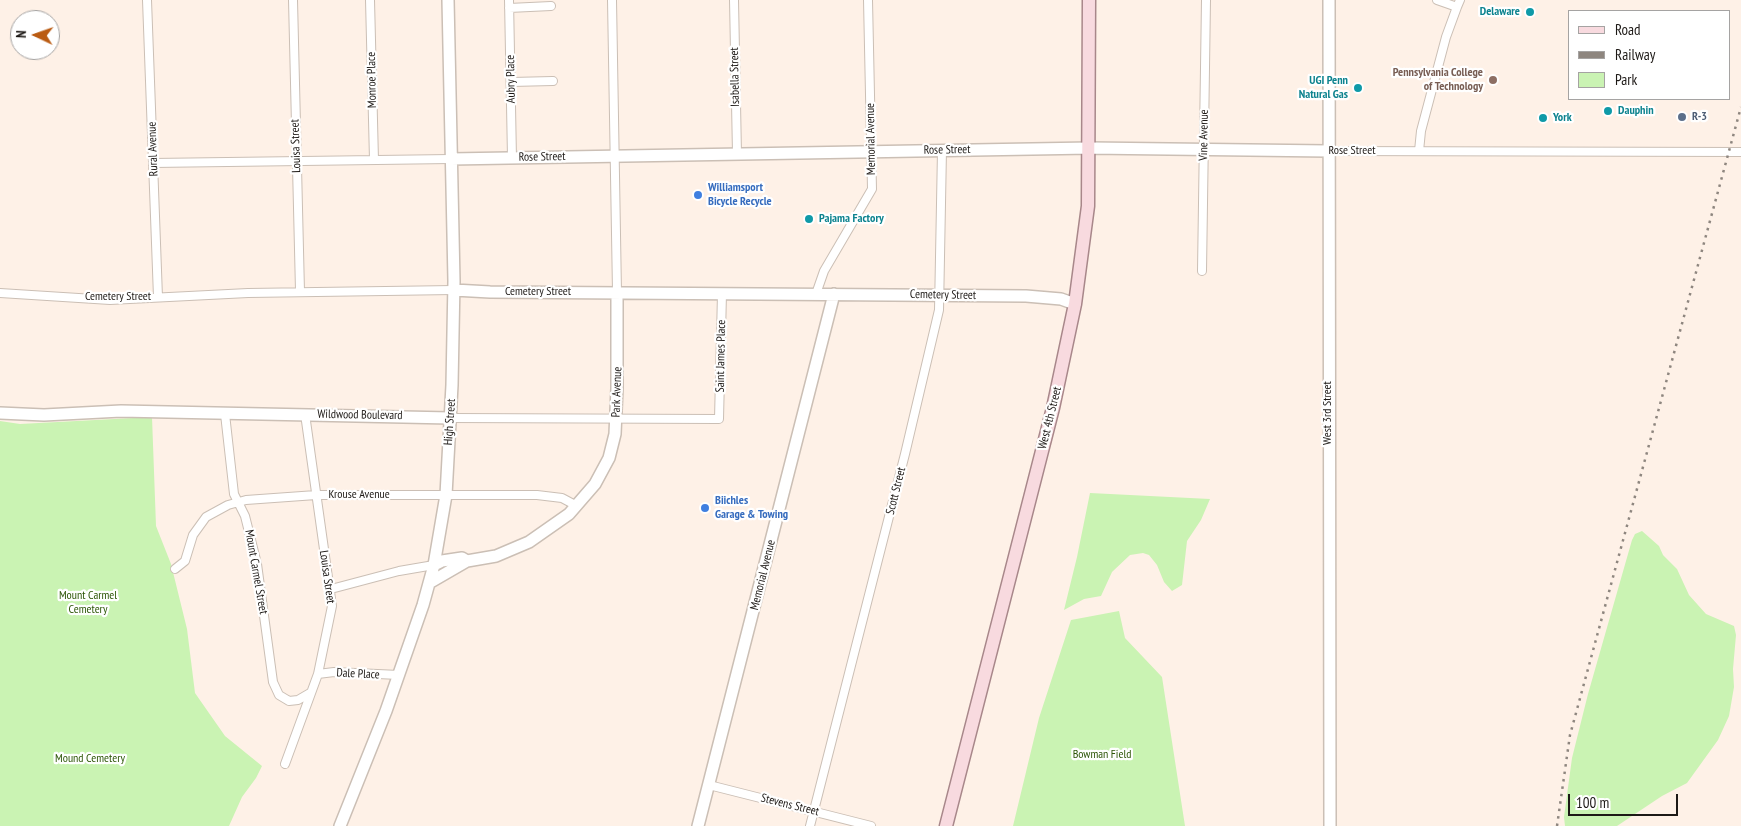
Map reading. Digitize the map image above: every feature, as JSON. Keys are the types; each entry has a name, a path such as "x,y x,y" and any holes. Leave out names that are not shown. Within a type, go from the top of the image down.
{"main road":[{"name":"West 4th Street","path":"946,826 1046,435 1075,304 1088,215 1090,0"}],"street":[{"name":"Rural Avenue","path":"147,0 158,297"},
{"name":"Louisa Street","path":"293,0 300,291"},
{"name":"Monroe Place","path":"370,0 374,160"},
{"name":"High Street","path":"340,826 399,675 429,582 434,565 446,495 454,290 448,0"},
{"name":"Park Avenue","path":"331,589 399,571 434,565 442,561 462,558 467,561 496,556 529,542 557,523 577,506 603,471 611,451 616,418 618,292 612,0"},
{"name":"Isabella Street","path":"734,0 737,154"},
{"name":"Memorial Avenue","path":"816,294 824,272 872,189 868,0"},
{"name":"Vine Avenue","path":"1202,271 1206,0"},
{"name":"West 3rd Street","path":"1329,0 1330,826"},
{"path":"1419,151 1423,122 1446,37 1458,4 1436,0"},
{"path":"509,4 551,6"},
{"name":"Aubry Place","path":"509,4 512,158"},
{"path":"511,82 553,81"},
{"name":"Rose Street","path":"153,163 1090,148 1328,151 1741,152"},
{"name":"Scott Street","path":"810,826 936,324 940,295 942,150"},
{"name":"Cemetery Street","path":"0,293 110,300 300,291 454,290 940,295 1048,298 1075,304"},
{"name":"Saint James Place","path":"719,419 722,293"},
{"name":"Memorial Avenue","path":"698,826 834,294"},
{"name":"Wildwood Boulevard","path":"0,413 44,415 121,411 450,418 719,419"},
{"name":"Mount Carmel Street","path":"225,414 232,481 238,502 245,516 257,564 273,682 279,695 289,701 298,700 311,692"},
{"name":"Louisa Street","path":"285,764 318,674 330,625 332,606 305,414"},
{"name":"Krouse Avenue","path":"175,569 185,561 193,535 199,524 215,512 238,502 264,497 316,495 548,495 568,500 577,506"},
{"path":"429,582 467,561"},
{"name":"Dale Place","path":"318,674 334,672 399,675"},
{"name":"Stevens Street","path":"709,784 871,826"}],"green space":[{"path":"152,417 156,526 171,564 187,629 195,693 225,736 262,766 242,797 229,826 0,826 0,421 20,424"},
{"path":"1090,493 1210,499 1201,520 1187,541 1182,585 1172,591 1164,582 1157,565 1149,555 1143,553 1130,555 1112,572 1101,596 1084,599 1064,610"},
{"path":"1642,531 1659,546 1663,555 1677,569 1689,595 1706,614 1734,626 1736,635 1733,669 1734,687 1729,716 1718,740 1687,783 1662,796 1617,826 1565,826 1564,817 1572,758 1588,694 1632,540 1635,534"},
{"name":"Bowman Field","path":"1119,611 1125,638 1162,677 1185,826 1013,826 1039,718 1071,620"}],"railway":[{"path":"1557,826 1570,735 1741,107"}],"place":[{"name":"Delaware","path":"1530,12"},
{"name":"Pennsylvania College of Technology","path":"1493,80"},
{"name":"UGI Penn Natural Gas","path":"1358,88"},
{"name":"Dauphin","path":"1608,111"},
{"name":"R-3","path":"1682,117"},
{"name":"York","path":"1543,118"},
{"name":"Williamsport Bicycle Recycle","path":"698,195"},
{"name":"Pajama Factory","path":"809,219"},
{"name":"Biichles Garage & Towing","path":"705,508"}],"park label":[{"name":"Mount Carmel Cemetery","path":"88,603"},
{"name":"Mound Cemetery","path":"90,759"}]}
